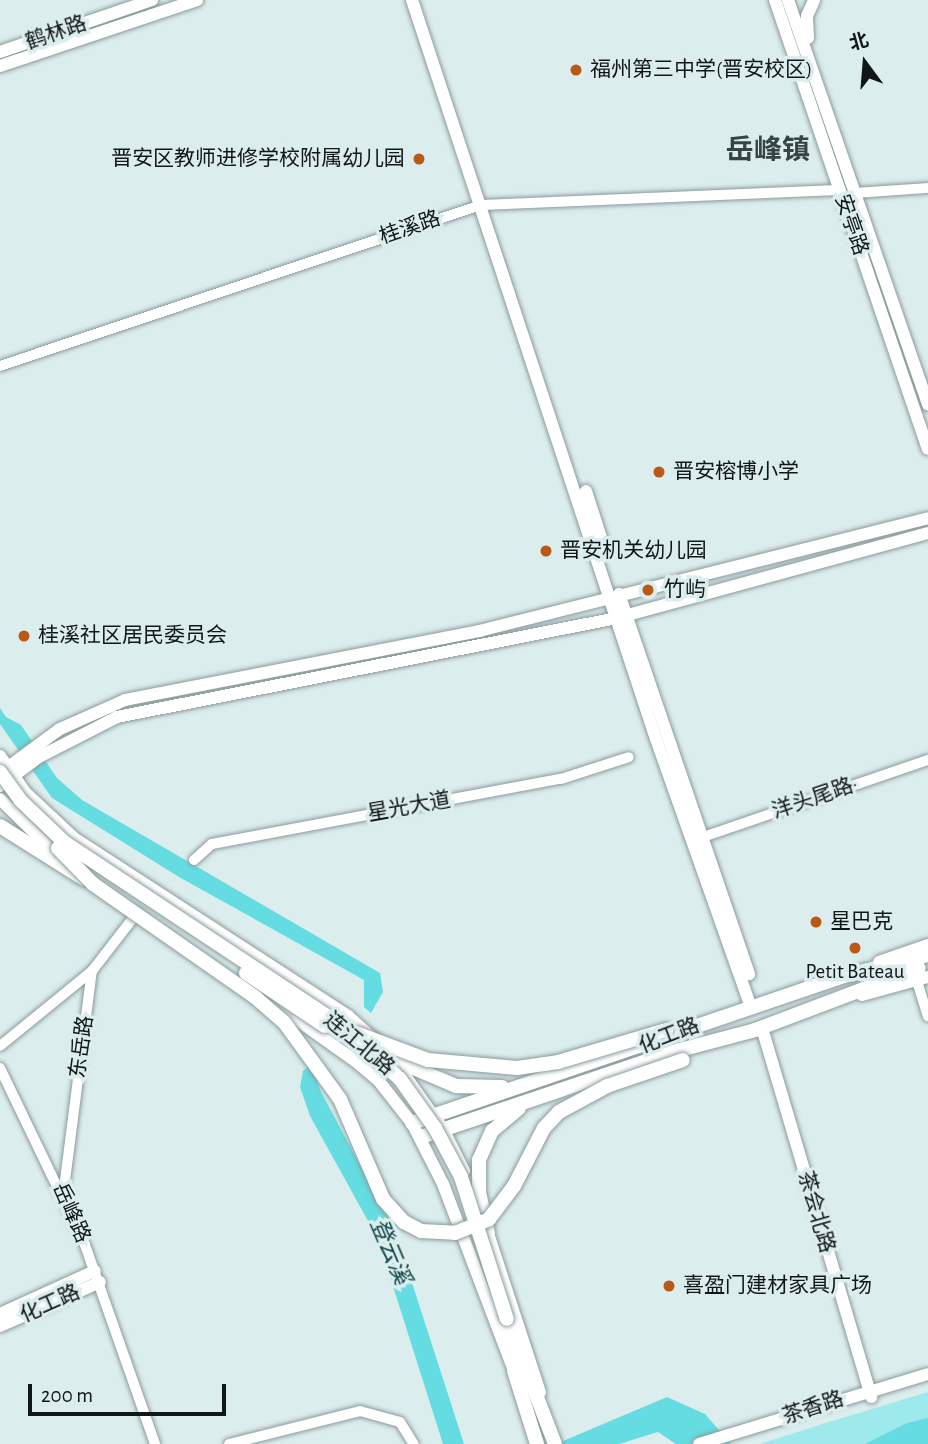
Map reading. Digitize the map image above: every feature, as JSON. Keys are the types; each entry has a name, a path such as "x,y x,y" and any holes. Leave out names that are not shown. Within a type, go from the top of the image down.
{"highway":[{"name":"连江北路","path":"4,769 20,800 65,842 343,1027 400,1079 448,1151 469,1200 537,1444"},
{"name":"连江北路","path":"0,787 58,848 337,1034 394,1085 428,1131 452,1180 503,1321 528,1383 543,1410 555,1444"},
{"path":"0,827 93,884 255,997 289,1028 340,1099 383,1199 404,1222 421,1231 455,1233 489,1219 514,1186 532,1147 559,1112 598,1090 683,1060 713,1044"},
{"path":"58,848 93,884"},
{"name":"化工路","path":"412,1123 844,976 928,956"},
{"name":"化工路","path":"421,1138 680,1050 713,1044 759,1029 852,997 928,965"},
{"path":"343,1027 428,1060 517,1068 558,1062 666,1030 708,1021"},
{"path":"388,1057 440,1081 475,1088 568,1072"},
{"path":"488,1233 479,1192 479,1160 495,1127 528,1100"}],"main road":[{"name":"鹤林路","path":"0,52 152,0"},
{"path":"0,66 197,0"},
{"path":"412,0 484,204 621,616 755,1005"},
{"path":"420,0 484,204"},
{"name":"安亭路","path":"775,0 928,449"},
{"name":"安亭路","path":"788,0 928,404"},
{"path":"814,0 805,32 824,102"},
{"path":"0,787 4,769 60,729 125,700 467,634 928,519"},
{"path":"4,769 117,717 621,616 928,533"},
{"path":"621,616 703,836 755,1005"},
{"path":"4,769 74,838 358,1023 388,1057 435,1115 443,1129 488,1233 537,1379 543,1410"},
{"path":"0,799 47,848 137,913 328,1038 378,1080 421,1138 516,1376"},
{"path":"844,976 928,945"},
{"path":"852,997 922,979"},
{"name":"茶会北路","path":"759,1029 866,1395"},
{"name":"化工路","path":"0,1314 98,1276"},
{"name":"化工路","path":"0,1326 98,1276"},
{"name":"茶香路","path":"699,1444 726,1440 928,1374"},
{"name":"茶香路","path":"866,1395 928,1380"}],"street":[{"path":"856,193 928,188"},
{"name":"桂溪路","path":"0,366 484,204 839,190"},
{"name":"星光大道","path":"194,860 212,844 555,780 629,757"},
{"name":"洋头尾路·","path":"703,836 928,760"},
{"path":"0,1046 92,971 137,913"},
{"name":"东岳路","path":"63,1196 92,971"},
{"path":"922,979 928,1016"},
{"name":"岳峰路","path":"0,1068 63,1196 98,1276 155,1444"},
{"path":"229,1444 360,1411 400,1422 414,1444"}],"shaded area":[{"path":"928,1392 928,1444 760,1444 829,1422"}],"water":[{"path":"0,708 6,717 21,725 57,778 82,800 380,973 383,992 371,1013 364,1007 364,980 179,877 52,798 0,724"},
{"name":"登云溪","path":"311,1064 321,1092 395,1230 464,1444 443,1444 378,1239 310,1116 300,1087 303,1071"},
{"path":"667,1397 705,1414 731,1444 676,1444 658,1432 619,1444 556,1444"},
{"path":"928,1418 928,1444 865,1444 907,1423"}],"place":[{"name":"福州第三中学(晋安校区)","path":"576,70"},
{"name":"晋安区教师进修学校附属幼儿园","path":"419,159"},
{"name":"晋安榕博小学","path":"659,472"},
{"name":"晋安机关幼儿园","path":"546,551"},
{"name":"竹屿","path":"648,590"},
{"name":"桂溪社区居民委员会","path":"24,636"},
{"name":"星巴克","path":"816,922"},
{"name":"Petit Bateau","path":"855,948"},
{"name":"喜盈门建材家具广场","path":"669,1286"}],"district":[{"name":"岳峰镇","path":"768,151"}]}
